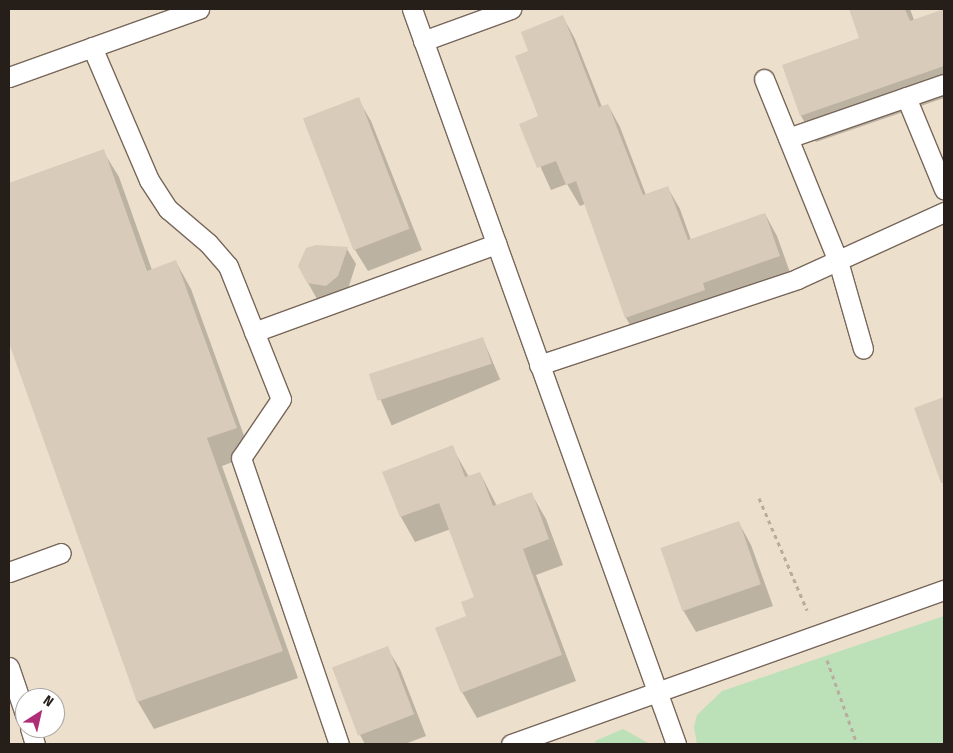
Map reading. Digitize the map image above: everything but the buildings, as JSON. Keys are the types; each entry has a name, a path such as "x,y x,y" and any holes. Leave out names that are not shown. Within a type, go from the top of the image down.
{"lane":[{"path":"9,77 199,9"},
{"path":"412,9 676,744"},
{"path":"423,41 511,9"},
{"path":"92,47 149,180 168,209 208,243 228,266 281,399 241,458 339,744"},
{"path":"764,79 838,261 863,349"},
{"path":"788,138 944,84"},
{"path":"906,97 944,189"},
{"path":"539,365 797,279 944,212"},
{"path":"254,332 496,244"},
{"path":"9,572 61,553"},
{"path":"511,744 944,590"},
{"path":"9,667 16,688"}],"shaded area":[{"path":"9,9 944,9 944,744 9,744"}],"green space":[{"path":"944,616 944,744 697,744 694,727 697,715 722,691"},
{"path":"623,729 650,744 596,744 595,741"}]}
